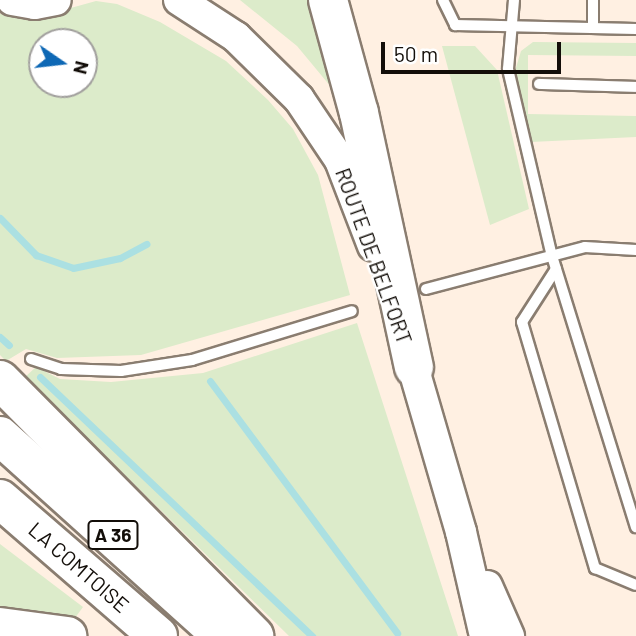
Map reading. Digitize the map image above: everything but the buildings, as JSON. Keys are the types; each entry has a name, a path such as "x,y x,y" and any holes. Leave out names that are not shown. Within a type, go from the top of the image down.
{"highway":[{"path":"328,0 359,113 414,367"},
{"path":"0,380 254,636"},
{"name":"A 36","path":"0,436 223,636"},
{"name":"LA COMTOISE","path":"0,499 158,636"},
{"path":"0,627 67,636"}],"main road":[{"path":"12,0 35,4 56,0"},
{"name":"ROUTE DE BELFORT","path":"179,0 236,37 299,99 322,129 359,207 414,367 461,532 485,636"},
{"name":"ROUTE DE BELFORT","path":"461,532 509,636"}],"lane":[{"path":"443,0 455,25 636,29"},
{"path":"514,0 509,69 552,256 636,527"},
{"path":"593,0 593,28"},
{"path":"539,85 636,87"},
{"path":"426,289 585,247 636,250"},
{"path":"556,269 522,322 595,568 636,585"},
{"path":"31,359 61,369 121,371 192,360 352,311"}],"green space":[{"path":"240,0 318,0 351,111 297,46"},
{"path":"96,1 117,4 160,22 226,61 268,100 293,129 318,175 350,295 141,355 57,358 26,349 6,361 0,355 0,14 42,16"},
{"path":"533,42 636,43 636,56 528,55 528,114 636,116 636,137 531,142 515,71 521,51"},
{"path":"442,46 475,46 497,70 529,209 490,225"},
{"path":"357,323 458,636 289,636 25,377 36,367 60,379 111,382 203,373"},
{"path":"0,544 83,607 72,622 0,613"}],"waterway":[{"path":"0,218 36,255 73,268 120,258 146,244"},
{"path":"0,337 9,345"},
{"path":"40,377 312,636"},
{"path":"210,381 397,633"}]}
